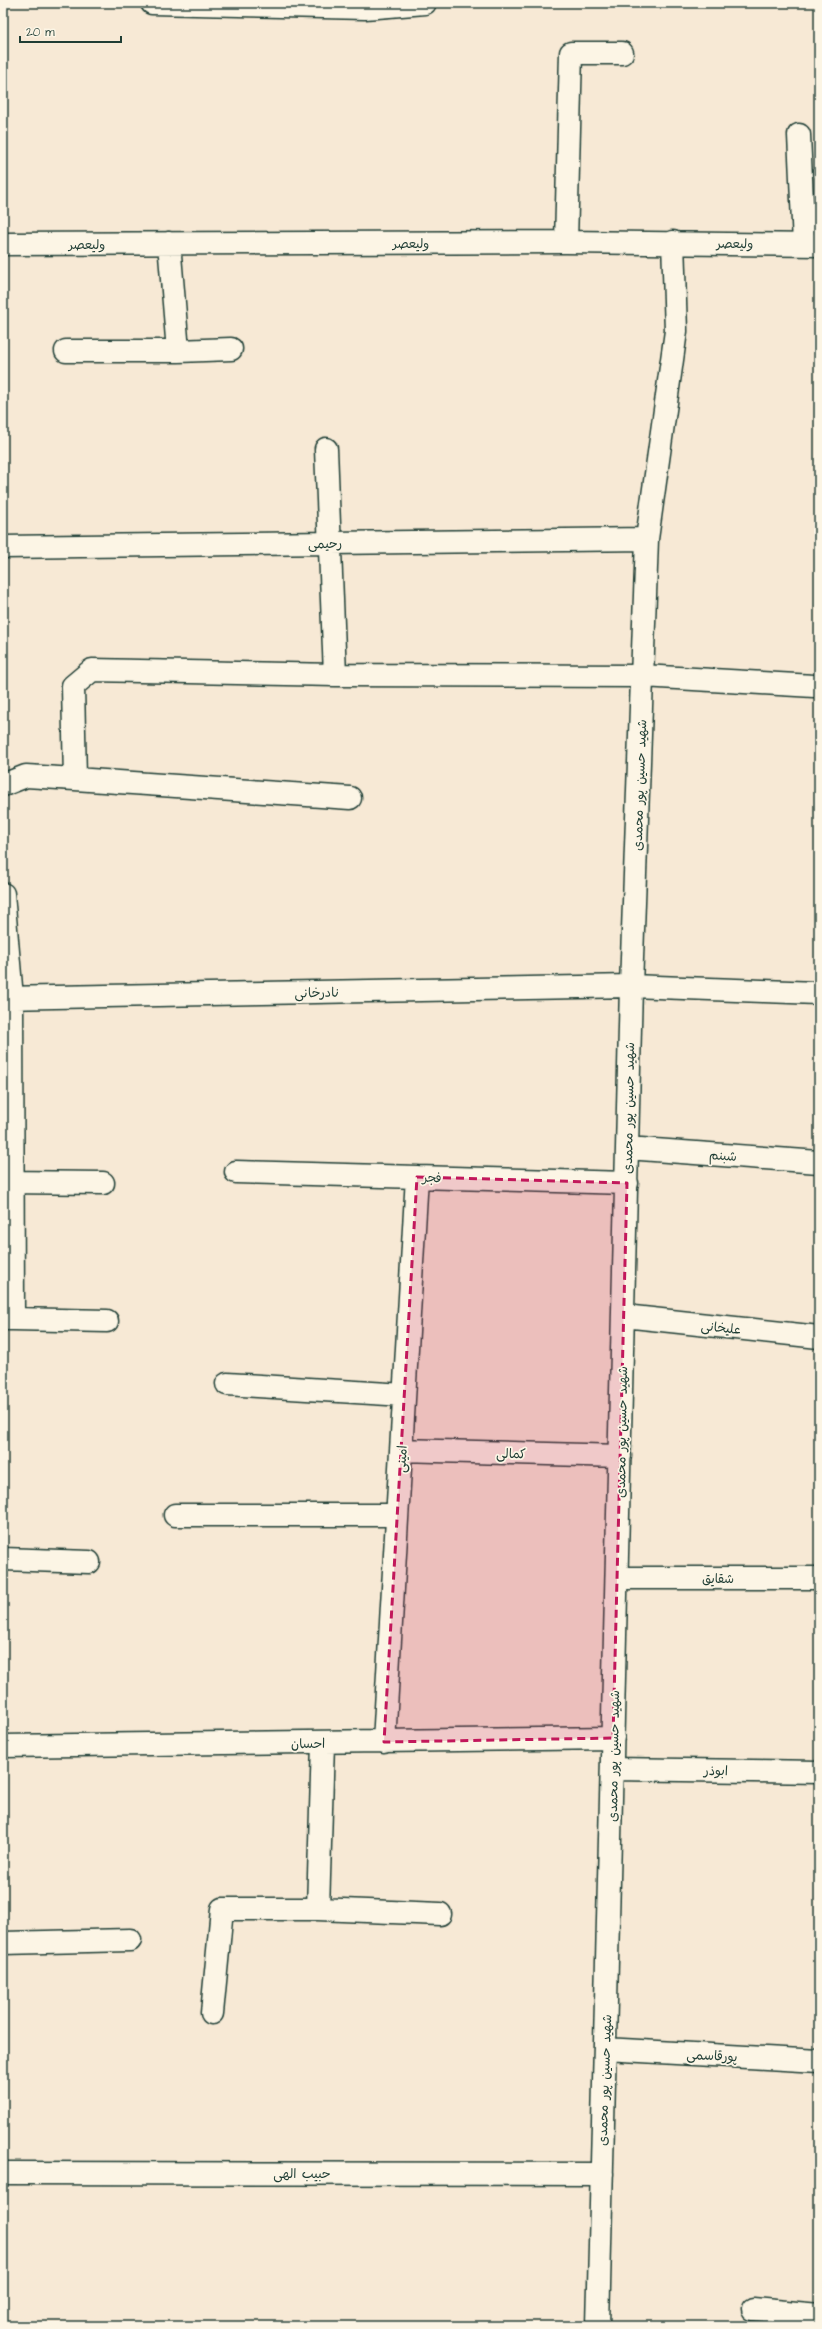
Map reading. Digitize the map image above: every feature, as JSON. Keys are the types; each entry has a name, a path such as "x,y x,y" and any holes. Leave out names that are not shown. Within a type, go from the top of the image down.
{"street":[{"path":"152,3 365,8 425,3"},
{"path":"566,242 571,53 622,53"},
{"path":"799,135 811,244"},
{"name":"ولیعصر","path":"3,244 673,242 811,244"},
{"name":"شهید حسین پور محمدی","path":"598,2326 613,1769 631,986 647,539 676,331 673,242"},
{"path":"169,243 178,351"},
{"path":"66,351 178,351 231,349"},
{"path":"326,449 331,543 335,675"},
{"name":"رحیمی","path":"3,547 647,539"},
{"path":"75,779 73,686 92,670 335,675 643,676 814,686"},
{"path":"3,785 26,776 350,798"},
{"path":"3,894 7,998 8,1319 108,1321"},
{"name":"نادرخانی","path":"7,998 631,986 817,993"},
{"name":"شبنم","path":"627,1148 819,1162"},
{"name":"فجر","path":"236,1172 626,1183"},
{"name":"امینی","path":"384,1742 417,1177"},
{"path":"8,1182 103,1184"},
{"name":"علیخانی","path":"624,1316 819,1337"},
{"path":"227,1384 404,1395"},
{"name":"کمالی","path":"401,1450 620,1456"},
{"path":"175,1515 397,1515"},
{"path":"3,1559 89,1562"},
{"name":"شقایق","path":"617,1578 819,1578"},
{"name":"احسان","path":"3,1746 613,1738"},
{"path":"318,1909 322,1743"},
{"name":"ابوذر","path":"613,1769 819,1772"},
{"path":"212,2013 222,1909 318,1909 440,1914"},
{"path":"3,1943 130,1940"},
{"name":"پورقاسمی","path":"605,2049 819,2062"},
{"name":"حبیب الهی","path":"3,2173 602,2174"},
{"path":"753,2309 819,2315"}],"highlighted area":[{"path":"417,1177 627,1183 613,1738 384,1742"}]}
